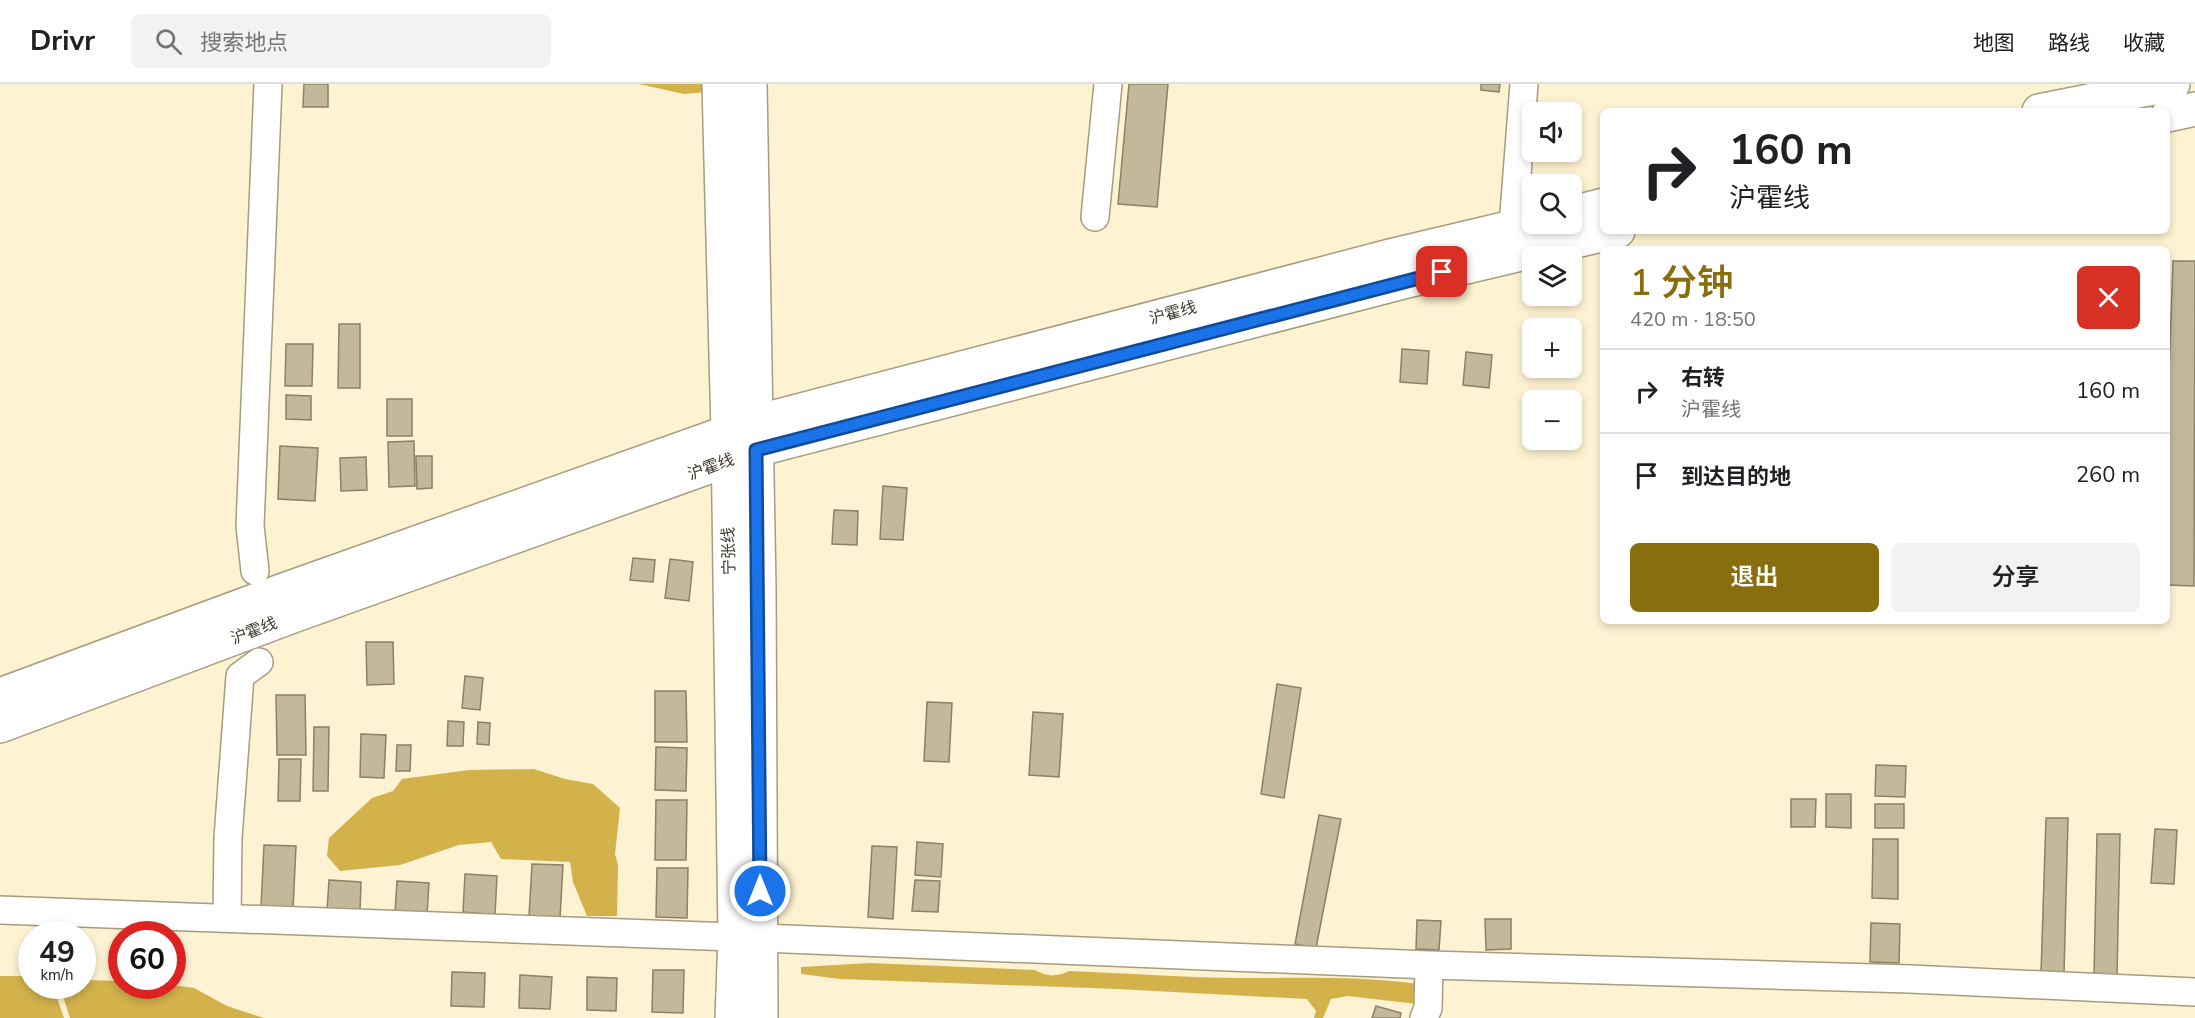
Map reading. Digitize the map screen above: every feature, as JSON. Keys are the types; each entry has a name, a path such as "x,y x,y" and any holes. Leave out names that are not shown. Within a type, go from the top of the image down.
{"main road":[{"name":"宁张线","path":"719,84 742,441"},
{"name":"宁张线","path":"750,84 742,441 748,937 761,1018"},
{"path":"2054,108 2173,84"},
{"path":"2170,115 2195,109"},
{"path":"1582,210 1600,206"},
{"name":"沪霍线","path":"1582,232 1600,232"},
{"name":"沪霍线","path":"0,695 281,591 742,441 1394,255 1522,234"},
{"name":"沪霍线","path":"0,726 304,612 742,441"},
{"name":"宁张线","path":"732,1018 748,937"}],"street":[{"path":"255,571 250,526 268,84"},
{"path":"1095,217 1108,84"},
{"path":"1523,174 1524,84"},
{"path":"227,918 228,838 240,676 259,662"},
{"path":"0,910 1429,965 1898,979 2195,992"},
{"path":"1424,1018 1428,1008 1429,965"}],"shaded area":[{"path":"639,84 709,84 707,92 684,94"},
{"path":"534,769 565,779 593,784 620,808 615,854 618,865 617,916 587,916 573,882 570,862 501,859 491,842 459,845 400,865 340,871 327,856 329,838 372,798 393,791 402,779 469,770"},
{"path":"870,963 1035,970 1052,975 1069,971 1200,977 1375,980 1418,984 1417,1004 1348,996 1331,999 1323,1018 1314,1018 1316,1011 1307,999 1117,989 840,979 801,974 801,967"},
{"path":"0,976 18,976 18,999 57,999 64,1018 0,1018"},
{"path":"96,980 108,981 108,999 186,999 186,987 194,988 227,1006 264,1018 70,1018 64,999 96,999"}],"building":[{"path":"304,84 328,84 328,107 303,107"},
{"path":"1129,84 1168,84 1157,207 1118,204"},
{"path":"1481,84 1500,84 1499,92 1481,90"},
{"path":"2173,261 2195,261 2194,586 2170,585 2170,346"},
{"path":"339,324 360,324 360,388 338,388"},
{"path":"286,344 313,344 312,386 285,386"},
{"path":"1402,349 1429,351 1427,384 1400,382"},
{"path":"1466,352 1492,355 1489,388 1463,385"},
{"path":"286,395 311,396 311,420 286,419"},
{"path":"387,399 412,399 412,436 387,436"},
{"path":"414,441 415,486 389,487 388,442"},
{"path":"280,446 318,448 315,501 278,499"},
{"path":"416,456 432,456 432,488 417,489"},
{"path":"366,457 367,490 341,491 340,458"},
{"path":"883,486 907,488 903,540 880,539"},
{"path":"834,510 858,511 857,545 832,544"},
{"path":"633,558 655,560 653,582 630,580"},
{"path":"670,559 693,562 689,601 665,598"},
{"path":"366,642 393,642 394,684 367,685"},
{"path":"465,676 483,678 480,710 462,708"},
{"path":"1277,684 1301,688 1284,798 1261,794"},
{"path":"655,691 686,691 687,742 655,742"},
{"path":"276,695 305,695 306,755 277,755"},
{"path":"927,702 952,703 949,762 924,761"},
{"path":"1033,712 1063,714 1059,777 1029,775"},
{"path":"448,721 464,722 463,746 447,746"},
{"path":"478,722 490,723 489,745 477,744"},
{"path":"314,727 329,727 328,791 313,791"},
{"path":"361,734 386,735 384,778 360,777"},
{"path":"397,745 411,745 410,771 396,771"},
{"path":"656,747 687,748 686,791 655,790"},
{"path":"279,759 301,759 300,801 278,801"},
{"path":"1876,765 1906,766 1905,797 1875,796"},
{"path":"1826,794 1851,794 1851,828 1826,827"},
{"path":"1791,799 1816,799 1815,827 1791,827"},
{"path":"656,800 687,800 686,860 655,860"},
{"path":"1875,804 1904,804 1904,828 1875,828"},
{"path":"1319,815 1341,819 1316,948 1295,944"},
{"path":"2046,818 2068,818 2064,974 2041,973"},
{"path":"2155,829 2177,830 2174,884 2151,883"},
{"path":"2097,834 2120,834 2117,975 2094,975"},
{"path":"1873,839 1898,839 1898,899 1872,898"},
{"path":"917,842 943,844 941,877 915,875"},
{"path":"264,845 296,846 293,909 261,907"},
{"path":"872,846 897,847 893,919 868,917"},
{"path":"532,864 563,865 560,918 529,917"},
{"path":"657,868 688,868 687,918 656,917"},
{"path":"465,874 497,876 495,915 463,912"},
{"path":"329,880 361,882 360,912 327,911"},
{"path":"915,880 940,881 938,912 912,911"},
{"path":"397,881 429,883 427,915 395,913"},
{"path":"1485,919 1511,919 1511,949 1486,950"},
{"path":"1417,920 1441,921 1439,950 1416,949"},
{"path":"1871,923 1900,924 1899,963 1870,962"},
{"path":"653,970 684,970 683,1013 652,1012"},
{"path":"452,972 485,973 484,1007 451,1006"},
{"path":"520,975 552,977 550,1009 519,1008"},
{"path":"587,977 617,978 616,1011 587,1010"},
{"path":"1376,1006 1401,1013 1400,1018 1372,1018"}],"route":[{"path":"760,891 756,450 1442,272"}]}
